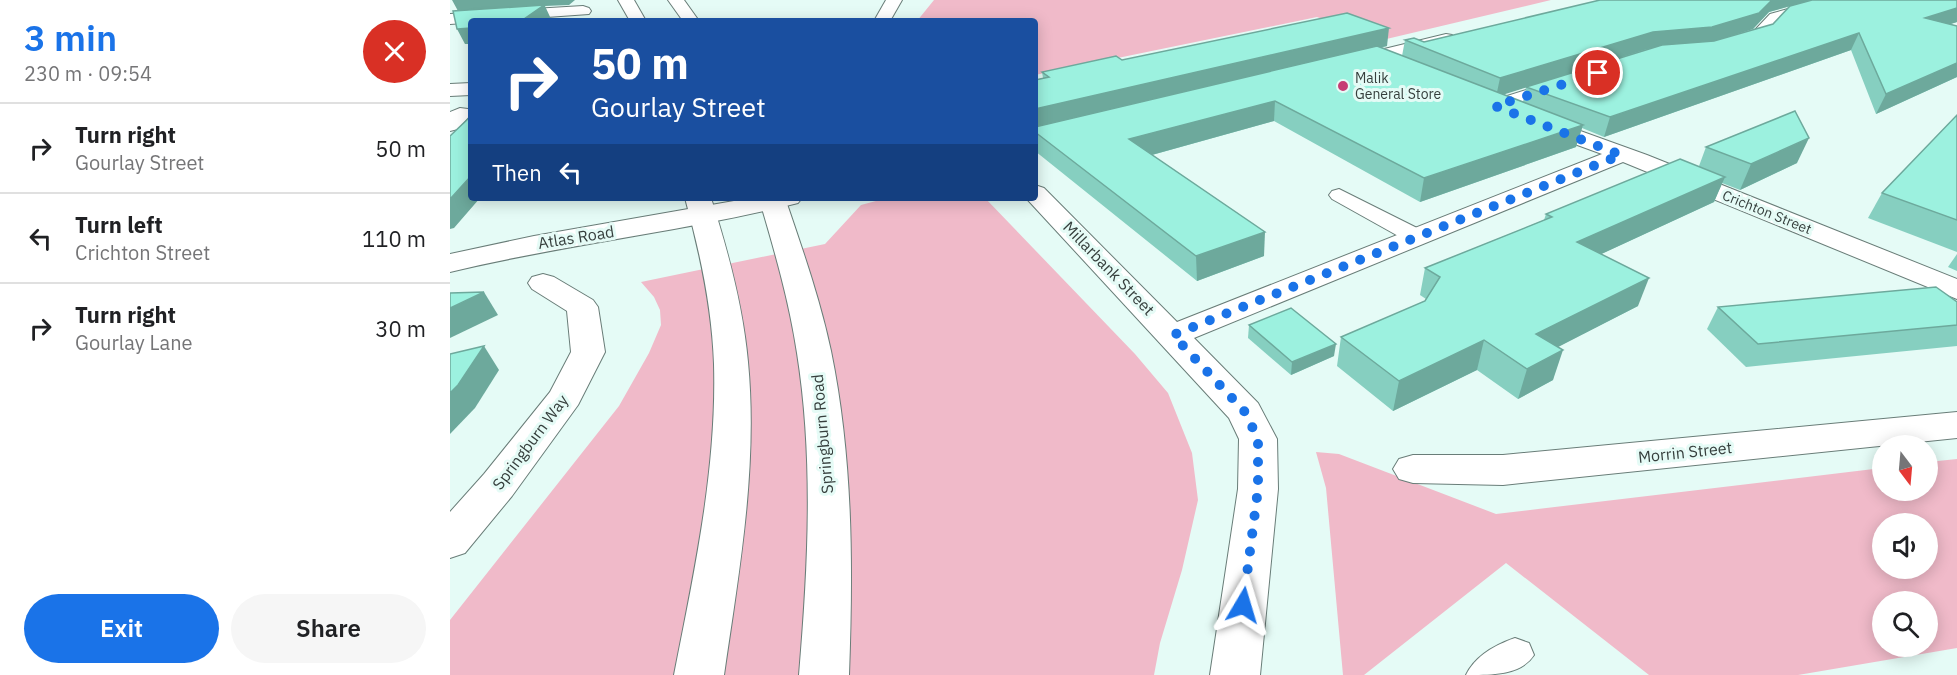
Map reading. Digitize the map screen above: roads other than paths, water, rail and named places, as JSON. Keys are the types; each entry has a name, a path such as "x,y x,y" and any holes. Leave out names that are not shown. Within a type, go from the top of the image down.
{"street":[{"path":"626,0 636,18"},
{"path":"676,0 689,18"},
{"path":"884,18 894,0"},
{"path":"1708,51 1760,35 1776,18 1837,0"},
{"path":"480,18 583,11"},
{"path":"450,20 468,19"},
{"path":"1332,67 1468,34"},
{"path":"1376,56 1408,70"},
{"name":"Crichton Street","path":"1585,77 1484,102 1639,160 1957,290"},
{"path":"450,90 468,89"},
{"path":"1173,335 1621,155"},
{"name":"Millarbank Street","path":"1038,196 1245,412 1258,439 1258,489 1235,675"},
{"name":"Atlas Road","path":"450,263 700,207 758,201"},
{"name":"Springburn Road","path":"778,201 814,353 824,418 830,511 824,675"},
{"path":"699,675 724,529 732,443 732,384 728,339 721,289 700,207"},
{"name":"Springburn Way","path":"450,541 498,485 566,397 588,352 582,307 543,283"},
{"name":"Morrin Street","path":"1413,469 1503,470 1957,425"}],"lane":[{"path":"1339,195 1417,237"}],"place":[{"name":"Malik General Store","path":"1343,86"}]}
